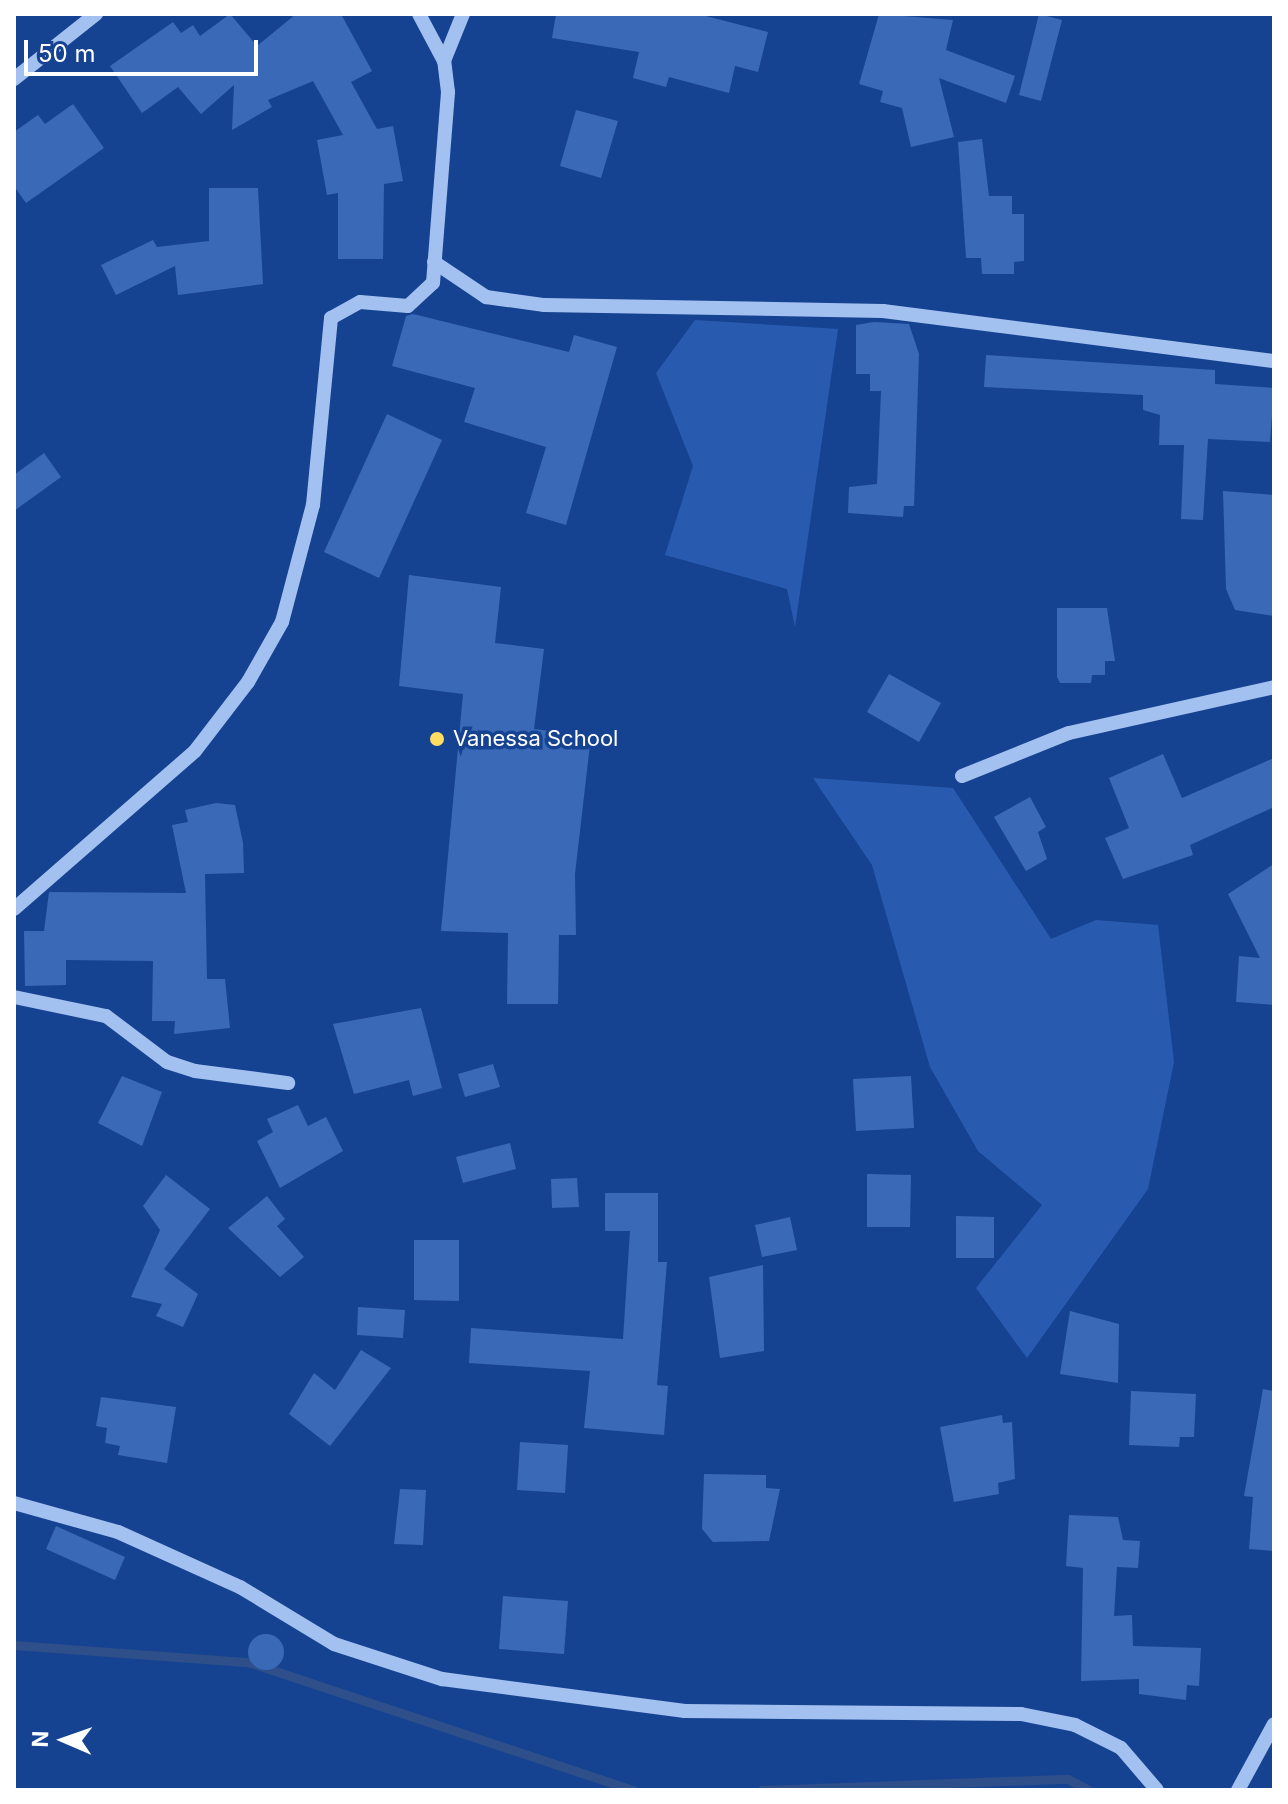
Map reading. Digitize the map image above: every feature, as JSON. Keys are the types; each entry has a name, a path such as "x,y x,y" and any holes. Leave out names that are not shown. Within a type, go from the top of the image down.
{"street":[{"path":"14,79 96,14"},
{"path":"419,14 444,61"},
{"path":"14,909 164,781 248,682 282,622 304,545 331,318 360,302 420,300 433,283 444,61 463,14"},
{"path":"434,262 486,297 544,305 883,311 1274,361"},
{"path":"962,776 1069,733 1274,687"},
{"path":"14,997 106,1016 167,1062 195,1071 288,1083"},
{"path":"14,1503 118,1532 240,1587 334,1644 427,1675 685,1711 1021,1714 1075,1725 1121,1748 1157,1790"},
{"path":"1238,1790 1274,1724"}],"shaded area":[{"path":"695,320 838,329 795,627 787,589 665,555 693,466 656,373"},
{"path":"813,778 953,788 1051,939 1096,920 1158,925 1174,1062 1148,1189 1027,1358 976,1288 1042,1205 978,1151 930,1067 872,865"}],"building":[{"path":"230,14 257,46 296,14 341,14 372,71 351,82 377,129 393,126 403,181 384,184 383,259 338,259 338,193 327,195 317,140 343,135 313,81 268,100 272,107 232,130 234,85 201,114 178,87 142,113 110,66 173,22 181,33 193,25 200,36"},
{"path":"556,14 698,14 768,32 758,72 735,66 729,93 669,77 666,87 633,78 639,52 552,38"},
{"path":"879,14 953,20 946,50 1015,76 1006,103 939,78 954,137 911,147 902,108 880,102 883,91 859,84"},
{"path":"1039,14 1062,20 1041,101 1019,95"},
{"path":"73,104 104,148 26,203 14,186 14,132 38,115 45,124"},
{"path":"576,110 618,121 601,178 560,166"},
{"path":"982,139 989,196 1012,196 1012,214 1024,214 1024,261 1014,262 1014,274 982,274 981,258 966,258 958,142"},
{"path":"209,188 258,188 263,284 178,295 175,266 116,295 101,265 153,240 157,247 209,241"},
{"path":"413,314 569,352 574,335 617,347 566,525 526,513 546,447 464,422 475,388 392,366 406,316"},
{"path":"874,322 909,324 919,354 914,506 904,506 903,517 848,513 849,487 877,484 881,391 870,391 870,374 856,374 856,325"},
{"path":"986,355 1215,370 1215,384 1274,388 1270,442 1208,439 1203,520 1181,519 1184,445 1159,445 1160,415 1143,410 1143,395 984,387"},
{"path":"387,414 442,440 379,578 324,552"},
{"path":"44,453 61,477 14,511 14,475"},
{"path":"1223,491 1274,495 1274,616 1235,610 1226,589"},
{"path":"409,575 501,587 495,643 544,649 534,729 591,736 575,874 576,935 559,935 558,1004 507,1004 508,933 441,931 463,694 399,686"},
{"path":"1057,608 1107,608 1115,661 1105,661 1105,675 1092,675 1091,683 1060,683 1057,677"},
{"path":"889,674 941,703 919,742 867,712"},
{"path":"1163,754 1182,798 1274,758 1274,807 1190,845 1193,855 1123,879 1105,838 1129,828 1109,778"},
{"path":"1030,797 1046,827 1038,832 1047,859 1026,871 994,817"},
{"path":"216,803 235,805 243,843 244,873 205,874 207,979 225,979 230,1028 174,1034 175,1021 152,1021 153,961 66,960 66,985 25,986 24,931 44,931 49,892 186,893 172,825 188,822 185,810"},
{"path":"1274,864 1274,1005 1236,1002 1239,956 1260,958 1228,894"},
{"path":"421,1008 442,1088 413,1096 409,1080 354,1094 333,1024"},
{"path":"493,1064 500,1087 465,1097 458,1074"},
{"path":"122,1076 162,1092 142,1146 98,1123"},
{"path":"911,1076 914,1128 856,1131 853,1079"},
{"path":"298,1105 308,1126 326,1117 343,1151 280,1188 257,1141 273,1132 267,1119"},
{"path":"510,1143 516,1169 463,1183 456,1157"},
{"path":"867,1174 911,1175 910,1227 867,1227"},
{"path":"166,1175 210,1209 164,1269 198,1294 183,1327 156,1316 162,1304 131,1297 160,1230 143,1206"},
{"path":"577,1178 579,1207 552,1208 551,1179"},
{"path":"605,1193 658,1193 658,1262 667,1262 657,1385 668,1386 664,1435 584,1428 590,1371 469,1363 471,1328 623,1339 630,1231 605,1231"},
{"path":"267,1196 285,1219 277,1226 304,1257 280,1277 228,1228"},
{"path":"956,1216 994,1217 994,1258 956,1258"},
{"path":"790,1217 797,1250 762,1257 755,1225"},
{"path":"414,1240 459,1240 459,1301 414,1300"},
{"path":"763,1265 764,1351 720,1358 709,1277"},
{"path":"358,1307 405,1310 403,1338 357,1335"},
{"path":"1070,1311 1119,1324 1118,1383 1060,1374"},
{"path":"361,1350 391,1368 330,1446 289,1414 314,1373 335,1390"},
{"path":"1263,1389 1274,1391 1274,1551 1249,1549 1253,1497 1244,1496"},
{"path":"1131,1391 1196,1394 1194,1437 1180,1437 1179,1447 1129,1445"},
{"path":"101,1397 176,1407 167,1463 118,1455 120,1446 105,1443 107,1428 96,1426"},
{"path":"1002,1415 1003,1423 1012,1422 1015,1479 998,1483 999,1494 954,1502 940,1427"},
{"path":"520,1442 568,1445 565,1493 517,1490"},
{"path":"704,1474 766,1475 766,1488 780,1489 769,1541 713,1542 702,1529"},
{"path":"400,1489 426,1490 423,1545 394,1544"},
{"path":"1069,1515 1118,1517 1123,1540 1140,1541 1138,1568 1117,1567 1114,1616 1132,1615 1133,1646 1201,1648 1199,1686 1187,1685 1186,1700 1139,1694 1139,1679 1081,1681 1083,1568 1066,1566"},
{"path":"56,1526 125,1557 115,1580 46,1549"},
{"path":"503,1596 568,1601 564,1654 499,1649"},
{"path":"266,1634 279,1639 284,1652 279,1665 266,1670 253,1665 248,1652 253,1639"}],"waterway":[{"path":"14,1645 248,1662 633,1790"},
{"path":"761,1790 1068,1779 1089,1790"}],"place":[{"name":"Vanessa School","path":"437,739"}]}
